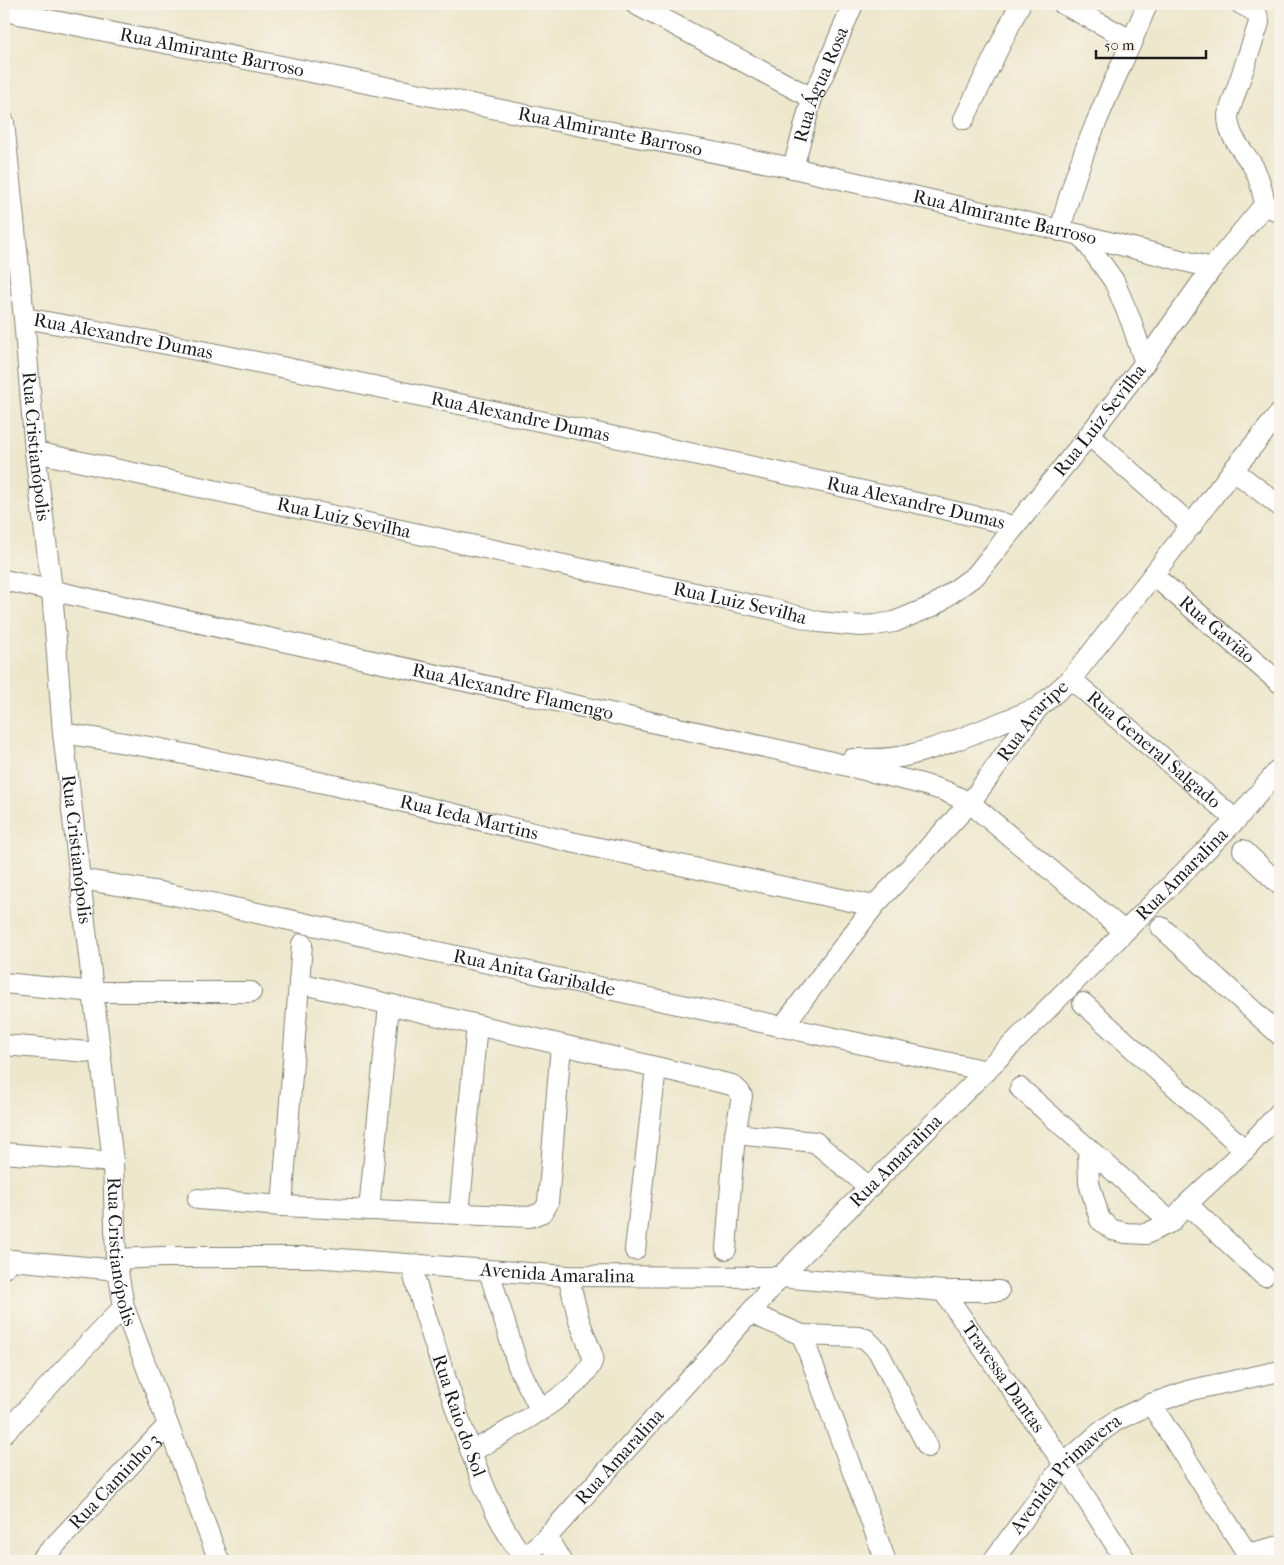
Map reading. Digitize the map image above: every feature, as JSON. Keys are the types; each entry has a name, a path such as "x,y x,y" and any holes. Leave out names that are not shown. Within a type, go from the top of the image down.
{"street":[{"path":"635,4 812,98"},
{"name":"Rua Água Rosa","path":"793,168 812,98 853,4"},
{"path":"964,119 1020,4"},
{"path":"1063,4 1133,41"},
{"path":"1060,231 1078,166 1133,41 1147,4"},
{"path":"1241,4 1256,12 1259,23 1228,115 1228,124 1234,141 1255,171 1272,209"},
{"name":"Rua Almirante Barroso","path":"4,12 793,168 1081,235 1212,268"},
{"name":"Rua Cristianópolis","path":"4,122 24,318 35,452 52,590 63,733 113,1162 117,1264 124,1307 215,1559"},
{"name":"Rua Luiz Sevilha","path":"35,452 765,608 819,622 860,626 894,622 933,606 976,575 1145,363 1212,268 1272,209"},
{"path":"1081,235 1114,281 1145,363"},
{"name":"Rua Alexandre Dumas","path":"24,318 352,381 778,471 996,520 1015,527"},
{"name":"Rua Araripe","path":"783,1026 874,906 970,803 1038,708 1070,679 1192,526 1233,470 1280,413"},
{"path":"1089,435 1192,526"},
{"path":"1233,470 1280,506"},
{"name":"Rua Gavião","path":"1153,575 1280,683"},
{"name":"Rua Alexandre Flamengo","path":"4,580 815,758 945,791 970,803 1124,931"},
{"name":"Rua General Salgado","path":"1070,679 1236,820"},
{"path":"815,758 876,759 907,756 1038,708"},
{"name":"Rua Ieda Martins","path":"63,733 156,748 250,768 562,840 874,906"},
{"name":"Rua Amaralina","path":"521,1559 547,1536 750,1313 780,1276 1236,820 1280,768"},
{"path":"1243,850 1280,885"},
{"name":"Rua Anita Garibalde","path":"80,879 170,894 987,1071"},
{"path":"1161,927 1280,1034"},
{"path":"282,1206 302,944"},
{"path":"4,983 94,992 251,992"},
{"path":"299,984 732,1085 742,1096 735,1134 726,1249"},
{"path":"1083,1003 1245,1150"},
{"path":"368,1210 389,1005"},
{"path":"459,1214 477,1025"},
{"path":"4,1045 100,1053"},
{"path":"198,1199 282,1206 530,1218 543,1212 548,1202 561,1045"},
{"path":"635,1250 656,1068"},
{"path":"1020,1088 1171,1222"},
{"path":"1088,1150 1089,1183 1100,1220 1113,1230 1146,1234 1171,1222 1187,1204 1276,1124"},
{"path":"735,1134 815,1142 870,1188"},
{"path":"4,1153 113,1162"},
{"path":"1187,1204 1264,1276"},
{"name":"Avenida Amaralina","path":"4,1268 11,1260 117,1264 162,1257 312,1257 568,1276 780,1276 943,1291 999,1291"},
{"name":"Rua Raio do Sol","path":"411,1265 429,1328 480,1477 521,1559"},
{"path":"489,1271 518,1366 541,1411"},
{"path":"471,1452 557,1400 584,1374 592,1362 568,1276"},
{"name":"Travessa Dantas","path":"943,1291 1064,1464 1126,1561"},
{"path":"4,1432 36,1401 86,1344 124,1307"},
{"path":"750,1313 802,1335 850,1335 866,1339 878,1351 928,1447"},
{"path":"802,1335 885,1559"},
{"name":"Avenida Primavera","path":"993,1561 1064,1464 1117,1420 1151,1404 1191,1390 1280,1371"},
{"path":"1151,1404 1249,1557 1280,1546"},
{"name":"Rua Caminho 3","path":"40,1561 168,1425"},
{"path":"547,1536 561,1561"}]}
